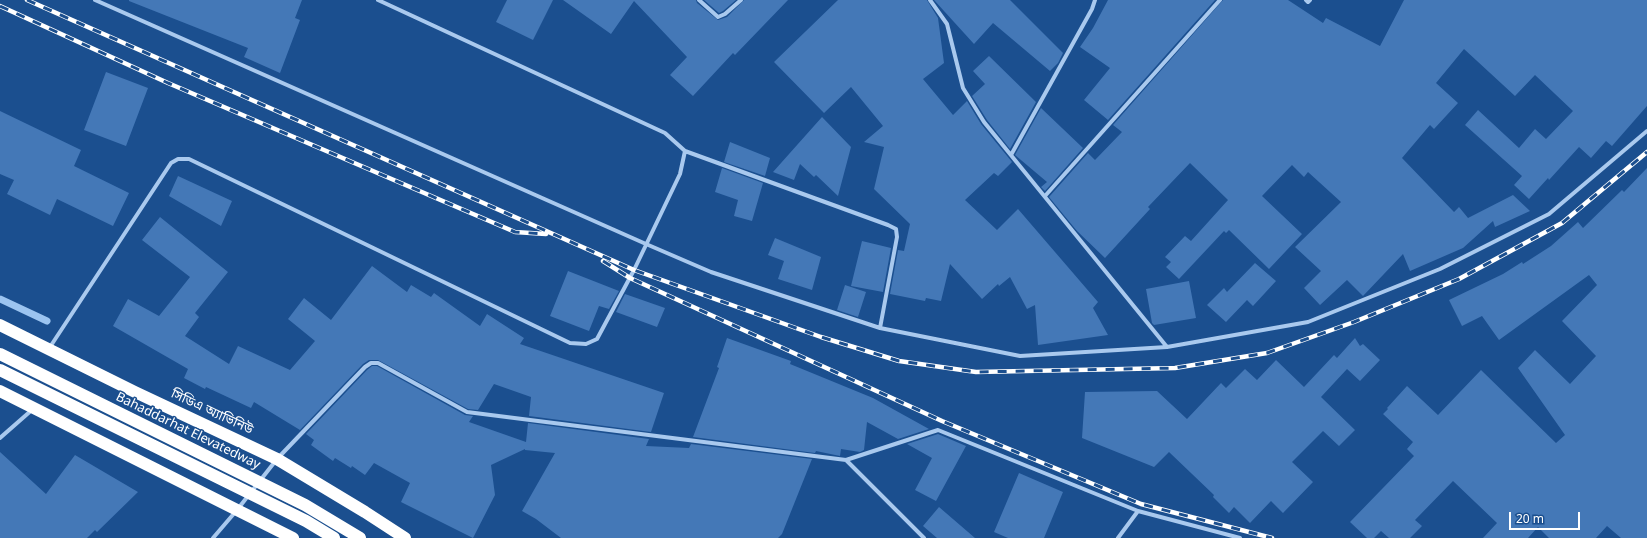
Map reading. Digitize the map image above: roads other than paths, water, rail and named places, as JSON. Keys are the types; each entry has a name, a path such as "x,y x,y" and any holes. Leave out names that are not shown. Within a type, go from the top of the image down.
{"highway":[{"name":"সিডিএ অ্যাভিনিউ","path":"0,325 277,458 365,512 404,538"},
{"name":"Bahaddarhat Elevatedway","path":"0,354 305,504 360,538"},
{"path":"0,370 306,521 334,538"},
{"path":"0,391 294,538"}],"street":[{"path":"95,0 711,272 880,328 1020,356 1166,347 1308,322 1440,269 1549,214 1647,131"},
{"path":"378,0 665,133 685,151 888,224 896,229 897,237 880,328"},
{"path":"699,0 718,17 725,14 741,0"},
{"path":"930,0 947,24 963,88 984,122 1166,347"},
{"path":"1011,155 1092,9 1095,0"},
{"path":"1045,196 1220,0"},
{"path":"1306,0 1308,2 1310,0"},
{"path":"49,349 171,163 178,159 189,159 570,343 586,344 597,339 646,244 680,174 685,151"},
{"path":"213,538 237,510 277,458 365,368 371,363 378,362 467,412 846,460 938,430 1138,511 1240,538"},
{"path":"0,438 34,408"},
{"path":"846,460 924,538"},
{"path":"1118,538 1138,511"}],"waterway":[{"path":"0,299 47,321"}],"railway":[{"path":"27,0 634,270 821,337 899,361 976,372 1175,368 1267,353 1354,322 1459,279 1562,223 1647,152"},
{"path":"0,6 168,83 515,232 546,234"},
{"path":"603,261 630,278 942,421 1141,504 1272,538"}]}
